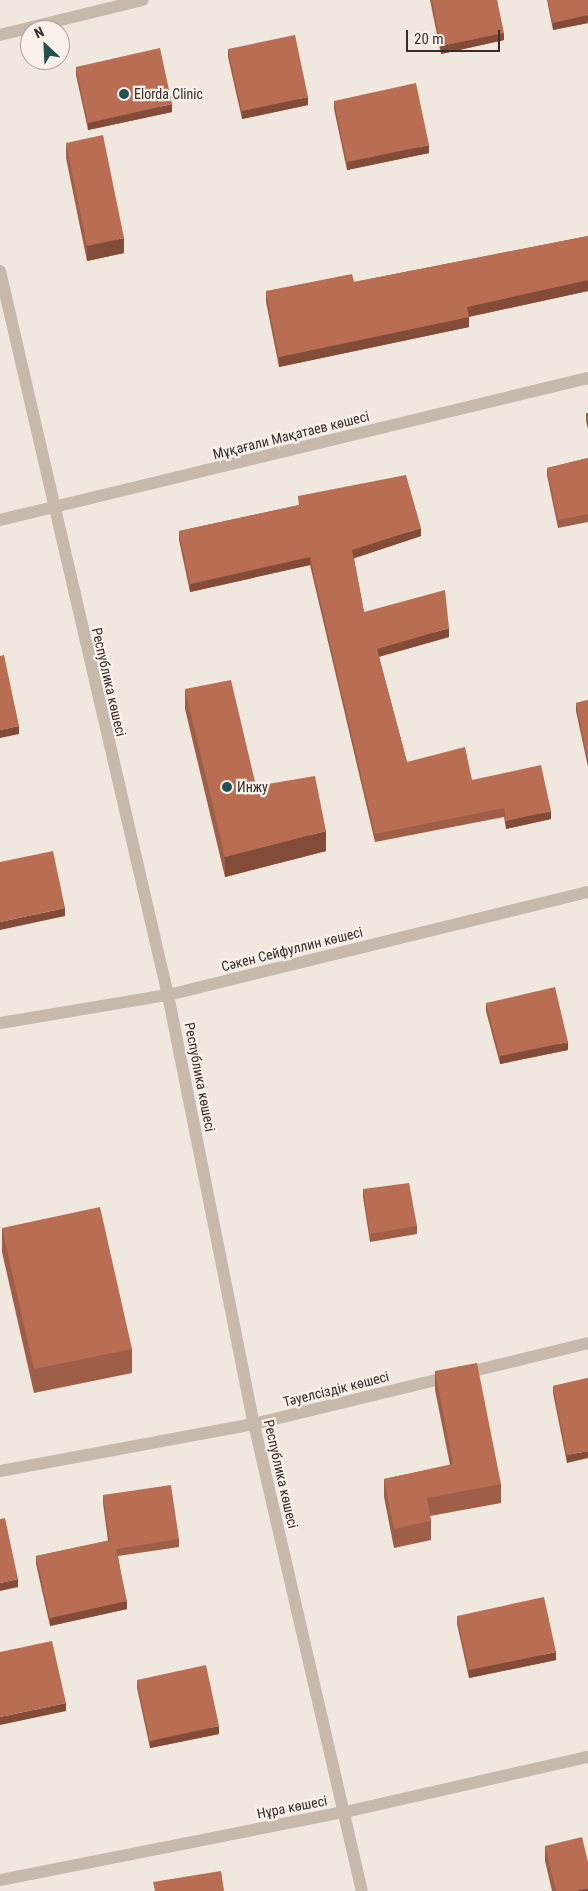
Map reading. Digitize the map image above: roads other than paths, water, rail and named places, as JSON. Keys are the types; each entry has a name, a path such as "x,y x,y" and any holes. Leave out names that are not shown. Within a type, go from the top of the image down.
{"street":[{"path":"0,35 143,0"},
{"name":"Республика көшесі","path":"0,271 52,508 168,995 254,1424 346,1812 362,1891"},
{"name":"Мұқағали Мақатаев көшесі","path":"0,520 588,378"},
{"name":"Сәкен Сейфуллин көшесі","path":"0,1023 168,995 588,892"},
{"name":"Тәуелсіздік көшесі","path":"0,1471 254,1424 588,1343"},
{"name":"Нұра көшесі","path":"0,1880 346,1812 588,1757"}],"place":[{"name":"Elorda Clinic","path":"124,94"},
{"name":"Инжу","path":"227,787"}]}
